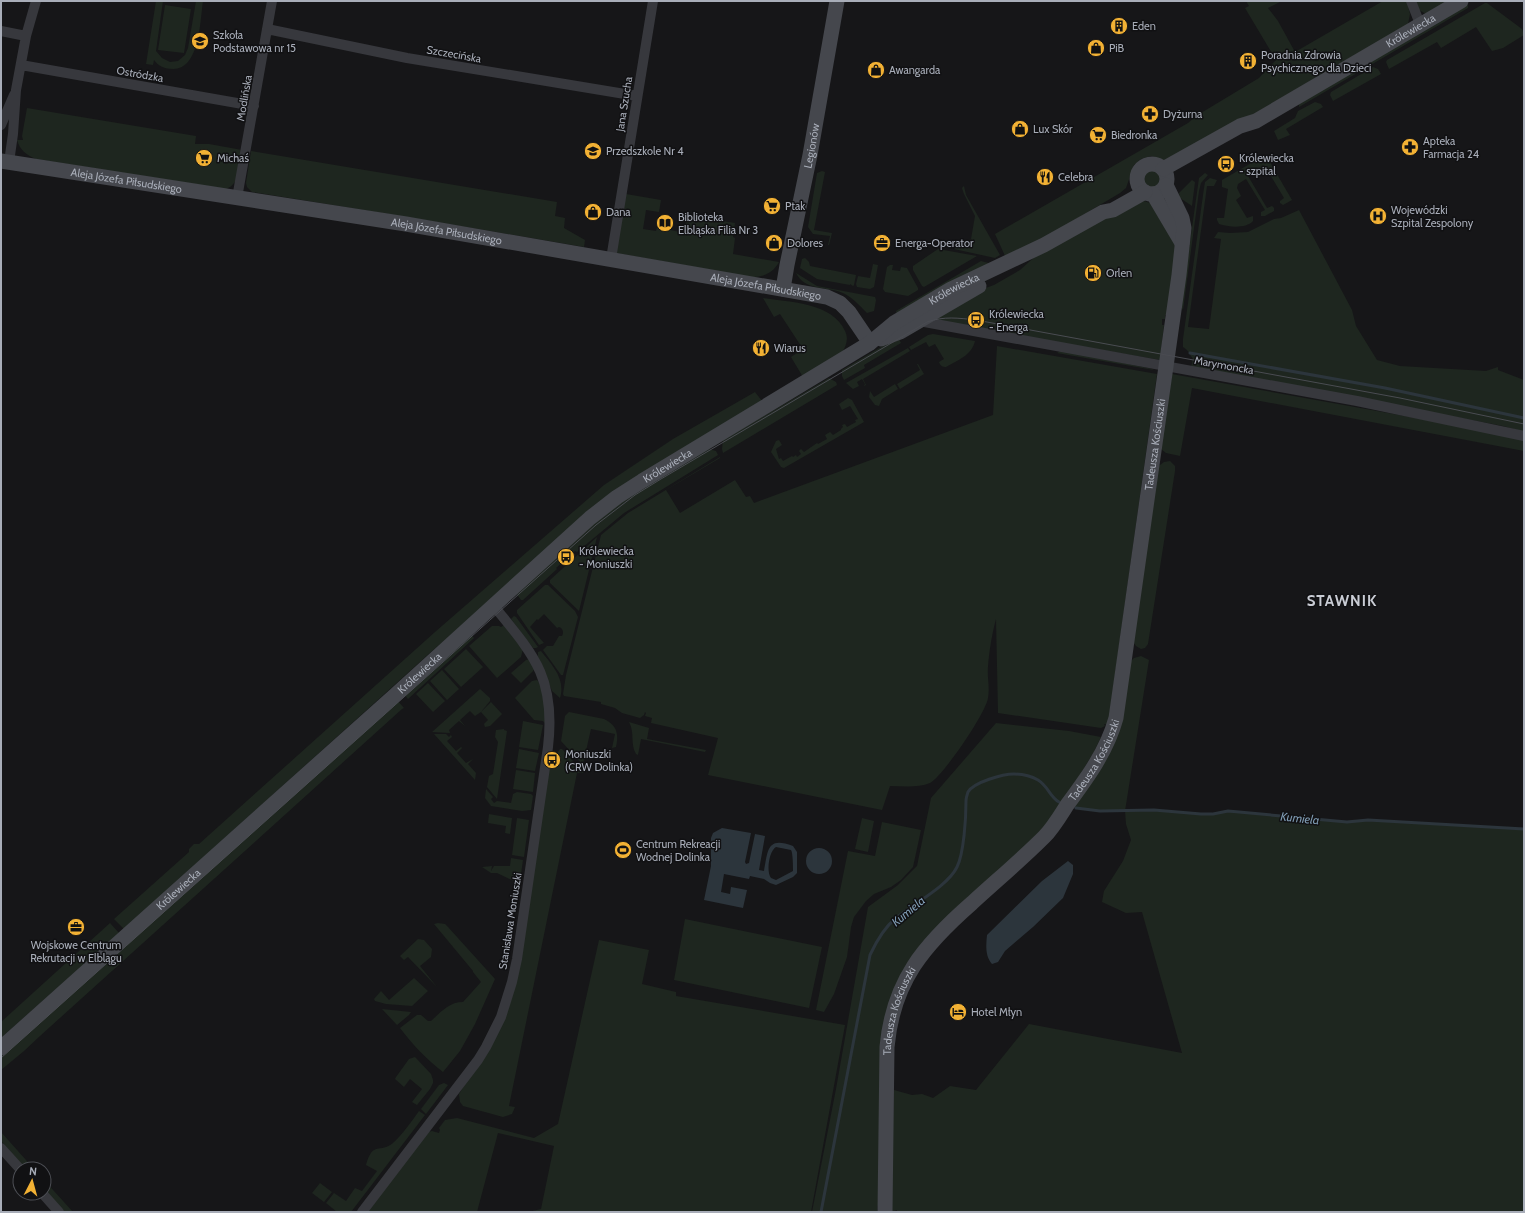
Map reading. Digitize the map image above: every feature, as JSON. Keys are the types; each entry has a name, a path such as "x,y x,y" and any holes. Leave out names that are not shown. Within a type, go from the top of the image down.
{"main road":[{"name":"Legionów","path":"783,289 810,155 837,1"},
{"name":"Królewiecka","path":"1165,177 1248,131 1256,121 1460,1"},
{"name":"Aleja Józefa Piłsudskiego","path":"5,162 414,226 826,297 840,303 849,312 870,343"},
{"path":"1145,190 1161,191 1165,177 1154,164 1146,164 1138,172 1145,190 1182,243"},
{"name":"Tadeusza Kościuszki","path":"885,1212 886,1047 890,1022 900,992 914,964 936,936 1045,836 1102,754 1118,712 1184,228 1182,218 1165,177"},
{"name":"Królewiecka","path":"1,1048 394,696 590,518 617,497 870,343 894,323 951,289 1044,245 1103,212 1110,204 1145,190"},
{"name":"Królewiecka","path":"870,343 900,332 1017,264 1044,245"}],"street":[{"path":"5,162 15,114 16,90 26,36 36,1"},
{"name":"Modlińska","path":"237,198 272,1"},
{"name":"Jana Szucha","path":"610,259 653,1"},
{"path":"1411,1 1420,24"},
{"name":"Szczecińska","path":"267,29 407,58 637,96"},
{"path":"1,31 26,36"},
{"name":"Ostródzka","path":"21,65 254,106"},
{"path":"1,125 16,90"},
{"name":"Marymoncka","path":"919,321 1357,401 1524,436"},
{"name":"Stanisława Moniuszki","path":"362,1212 482,1054 501,1017 512,982 519,946 548,747 550,716 546,688 536,661 493,605"},
{"path":"1,1148 13,1161"},
{"path":"49,1201 59,1212"}],"shaded area":[{"path":"156,1 163,1 156,51 162,58 170,62 178,61 185,55 188,48 196,1 203,1 194,53 189,61 182,67 173,69 162,67 154,60 153,65 146,64"},
{"path":"1246,1 1282,1 1268,8 1278,21 1295,52 1383,1 1407,1 1410,14 1408,24 1218,135 1164,160 1151,156 1141,159 1134,165 1126,188 1120,193 997,266 897,315 896,311 981,261 996,265 1006,258 995,234 1188,123 1196,116 1259,78 1276,60 1245,8 1249,6"},
{"path":"1416,1 1450,1 1426,14 1419,10"},
{"path":"1468,2 1468,8 1299,107 1299,101"},
{"path":"1485,3 1522,29 1524,35 1503,48 1492,51 1476,27 1441,48 1437,42 1389,69 1386,62 1387,60"},
{"path":"165,5 191,9 184,53 158,50"},
{"path":"1373,67 1378,69 1381,74 1333,101 1330,95 1331,92"},
{"path":"1315,102 1321,104 1323,107 1286,129 1290,135 1278,140 1274,131 1295,118 1298,111"},
{"path":"27,108 196,136 195,144 209,144 242,150 239,172 235,182 226,189 36,159 24,152 17,140 23,140 22,136"},
{"path":"251,151 557,202 555,216 565,218 564,228 585,240 584,247 252,192 247,187 246,183"},
{"path":"1267,157 1292,200 1283,205 1280,203 1280,201 1284,198 1265,166 1248,176 1267,208 1272,206 1274,211 1265,216 1261,216 1261,212 1265,210 1246,179 1238,184 1237,188 1241,196 1236,200 1247,218 1253,216 1253,221 1250,224 1242,226 1227,226 1219,224 1217,218 1224,218 1228,189 1222,187 1222,180 1260,158"},
{"path":"822,171 825,172 814,230 832,233 829,245 830,236 813,234 808,227 817,173"},
{"path":"1152,171 1159,176 1160,179 1155,186 1152,187 1145,182 1144,179 1149,172"},
{"path":"1205,173 1208,175 1201,183 1199,191 1183,310 1181,306 1199,178"},
{"path":"1210,178 1217,180 1214,186 1207,186 1188,327 1209,329 1221,239 1214,238 1218,232 1248,232 1274,219 1281,218 1299,210 1352,310 1356,326 1377,360 1400,366 1486,371 1498,367 1498,370 1524,380 1524,432 1503,426 1191,367 1193,359 1183,347 1183,339 1205,182"},
{"path":"1192,180 1195,182 1192,206 1180,198 1179,193"},
{"path":"964,186 966,195 1000,255 995,258 954,249 971,239 975,216 964,194 962,188"},
{"path":"626,194 661,200 659,212 646,210 643,229 656,231 657,227 684,233 687,215 735,223 733,254 779,262 777,266 768,274 751,277 616,253"},
{"path":"1144,201 1150,203 1176,246 1169,315 1165,315 1165,319 1162,319 1162,325 1164,325 1160,360 933,321 975,292 994,285 1020,270 1039,253 1130,205"},
{"path":"938,249 977,256 924,287 913,270 913,266"},
{"path":"805,258 809,262 810,266 856,275 854,285 817,279 800,268 802,259"},
{"path":"873,264 878,265 874,287 870,289 857,287 856,284 858,276 870,278"},
{"path":"893,265 892,270 900,271 901,267 907,268 918,290 908,296 885,292 883,289 887,267"},
{"path":"796,273 817,286 875,297 876,300 874,311 867,313 843,293 805,283"},
{"path":"763,298 810,306 821,309 831,315 839,322 847,337 841,354 803,377 791,357 803,349 780,314 774,317"},
{"path":"933,334 975,341 968,354 944,367 939,362 944,359 935,344 929,347 926,342 911,350 909,347 928,335"},
{"path":"898,337 901,343 864,365 865,368 844,380 842,370"},
{"path":"997,346 1157,374 1108,725 1104,724 1105,726 1101,728 998,713 996,619 988,661 988,698 980,717 954,757 936,778 925,785 890,786 882,810 708,775 718,738 651,723 652,718 645,716 645,712 640,718 622,713 615,708 601,704 601,702 564,696 566,675 601,535 628,513 720,457 666,490 680,513 735,480 746,497 750,496 754,503 993,415"},
{"path":"908,348 910,351 863,379 866,385 864,386 865,384 862,379 857,382 859,386 853,389 846,383"},
{"path":"1062,350 1152,369 1154,370 1057,353"},
{"path":"917,364 924,374 900,389 897,384 920,370"},
{"path":"1172,374 1466,427 1524,440 1524,451 1192,388 1180,456 1166,453 1161,449"},
{"path":"829,378 836,382 837,385 723,453 723,440"},
{"path":"895,384 898,389 882,399 879,406 875,405 869,397 870,391 874,397"},
{"path":"755,392 762,401 638,476 432,651 124,929 114,919 189,852 189,849 194,844 199,844 435,632 604,485 673,439"},
{"path":"848,398 852,400 864,422 784,468 781,467 771,452 776,441 779,440 782,445 776,449 779,459 781,458 783,461 792,456 793,457 796,455 797,457 801,454 799,451 801,449 804,452 817,443 818,444 827,439 825,435 830,432 833,435 841,430 843,427 842,425 845,424 847,427 856,422 855,420 858,419 850,406 842,410 839,404"},
{"path":"709,449 716,451 718,455 624,513 577,552 575,551 523,600 521,600 516,593 606,513 664,475"},
{"path":"1170,461 1175,466 1175,471 1148,644 1145,648 1141,649 1133,642 1156,468 1164,462"},
{"path":"597,537 579,611 550,583 550,580"},
{"path":"545,585 548,585 575,611 578,617 563,675 561,675 543,650 547,646 553,646 559,636 562,636 562,629 559,627 557,628 544,614 530,627 544,643 539,645 517,613 517,610"},
{"path":"514,616 538,647 533,648 511,619"},
{"path":"504,625 523,649 521,657 497,678 469,646 492,626 501,627"},
{"path":"470,634 474,638 408,699 404,694"},
{"path":"466,649 483,667 461,687 444,669"},
{"path":"541,651 560,678 560,698 552,691 538,657 538,652"},
{"path":"1141,656 1149,660 1125,811 1100,811 1072,807 1092,779 1129,663 1134,658"},
{"path":"529,659 534,669 521,683 511,673"},
{"path":"442,670 459,689 447,700 430,681"},
{"path":"537,680 543,690 546,725 543,721 534,720 515,698 532,681"},
{"path":"428,683 445,701 433,712 416,694"},
{"path":"480,689 490,698 490,701 481,712 475,716 470,711 460,720 465,726 459,721 449,730 450,733 432,732"},
{"path":"397,700 404,708 24,1051 1,1070 1,1056"},
{"path":"491,702 502,714 490,726 485,727 484,724 488,720 481,712"},
{"path":"569,712 608,721 616,730 616,747 612,748 615,734 591,729 583,764 581,763 561,741 565,716"},
{"path":"523,721 543,725 538,750 519,747"},
{"path":"629,722 649,728 647,739 706,750 705,752 641,739 638,755 634,750 632,730"},
{"path":"996,723 1069,731 1101,737 1094,752 1055,815 901,976 877,1212 812,1212 836,1089 868,907 898,885 917,866 931,798"},
{"path":"504,729 507,731 497,799 487,787 489,776 493,774 498,742 495,737 496,730"},
{"path":"434,734 446,734 449,737 451,735 452,737 447,741 456,751 461,747 462,748 457,753 466,763 473,759 468,764 476,773 475,780"},
{"path":"519,749 539,753 535,771 516,768"},
{"path":"560,749 562,749 584,773 577,773 509,1106 515,1107 512,1114 503,1117 463,1106 460,1102 459,1094 503,1022 550,765 555,765 556,755"},
{"path":"516,770 535,773 533,792 513,789"},
{"path":"486,789 493,797 491,799 494,803 497,801 511,803 513,794 517,792 531,794 533,796 531,810 522,811 491,806 485,798"},
{"path":"1154,810 1213,814 1228,811 1347,822 1368,820 1524,829 1524,1212 897,1212 897,1210 890,1212 894,1090 912,1095 922,1094 933,1098 950,1086 976,1090 1029,1024 1182,1053 1142,912 1126,913 1102,902 1104,891 1123,861 1131,840 1126,824 1125,811"},
{"path":"489,814 512,818 510,834 505,833 506,826 488,823"},
{"path":"517,818 529,820 524,857 512,855"},
{"path":"862,818 874,821 868,852 855,849"},
{"path":"882,822 921,830 913,867 901,880 891,887 874,894 866,901 854,917 851,927 847,957 834,994 824,1012 816,1010 848,851 875,856"},
{"path":"722,828 751,833 745,862 746,864 749,863 755,834 765,836 759,870 764,871 768,851 773,844 784,843 793,846 797,852 797,873 793,877 776,885 764,879 750,876 749,879 724,874 721,892 730,894 731,887 747,890 743,908 704,900 711,866 711,838 713,833","holes":["776,847 791,850 793,857 793,871 776,880 771,878 769,875 770,857 774,849"]},
{"path":"819,848 828,852 832,861 828,870 819,874 810,870 806,861 810,852"},
{"path":"511,858 523,860 518,895 516,894 518,883 497,873 491,873 482,867 492,866 491,871 494,866 510,866"},
{"path":"1068,861 1073,865 1073,874 1063,898 1005,951 998,962 992,964 987,954 987,935 1042,881"},
{"path":"685,919 822,947 809,1008 674,980"},
{"path":"110,923 119,933 1,1038 1,1022"},
{"path":"434,924 445,924 495,979 475,1024 460,1051 443,1072 420,1052 400,1028 417,1015 421,1015 428,1021 431,1021 449,1006 458,1002 463,1002 481,982"},
{"path":"418,939 424,940 432,949 431,957 420,966 437,987 408,957 404,960 400,956"},
{"path":"599,940 649,950 642,984 676,992 676,996 845,1025 811,1212 528,1212 541,1209 554,1146 498,1133 477,1212 367,1212 428,1132 432,1131 439,1133 439,1128 445,1120 457,1118 534,1138 558,1124"},
{"path":"414,978 428,991 412,1006 386,1004 375,1001 374,999 381,991 389,1000"},
{"path":"382,1009 411,1012 397,1025"},
{"path":"415,1057 431,1074 433,1080 430,1089 417,1105 412,1102 422,1089 410,1079 404,1087 395,1079 409,1059"},
{"path":"444,1083 448,1085 426,1114 421,1109 439,1085"},
{"path":"419,1111 425,1115 351,1212 337,1212 326,1203 334,1193 346,1201 355,1188 362,1191 377,1171 366,1165 371,1153 374,1150 384,1148 393,1143 404,1132"},
{"path":"1,1132 27,1161 19,1161 1,1141"},
{"path":"320,1183 332,1192 324,1202 312,1193"},
{"path":"52,1189 73,1212 65,1212 52,1198"}],"waterway":[{"path":"1190,353 1385,388 1524,418"},
{"name":"Kumiela","path":"821,1212 870,955 878,940 892,922 938,888 946,881 957,867 963,844 966,798 971,788 996,777 1017,774 1032,777 1038,780 1059,802"},
{"name":"Kumiela","path":"1076,808 1100,811 1154,810 1201,814 1213,814 1228,811 1347,822 1368,820 1524,829"}],"tram line":[{"path":"1,1058 596,525 635,495 661,479 927,322 945,318 976,320 1400,398 1524,424"}],"place":[{"name":"Eden","path":"1119,26"},
{"name":"Szkoła Podstawowa nr 15","path":"200,41"},
{"name":"PiB","path":"1096,48"},
{"name":"Poradnia Zdrowia Psychicznego dla Dzieci","path":"1248,61"},
{"name":"Awangarda","path":"876,70"},
{"name":"Dyżurna","path":"1150,114"},
{"name":"Lux Skór","path":"1020,129"},
{"name":"Biedronka","path":"1098,135"},
{"name":"Apteka Farmacja 24","path":"1410,147"},
{"name":"Przedszkole Nr 4","path":"593,151"},
{"name":"Michaś","path":"204,158"},
{"name":"Królewiecka - szpital","path":"1226,164"},
{"name":"Celebra","path":"1045,177"},
{"name":"Ptak","path":"772,206"},
{"name":"Dana","path":"593,212"},
{"name":"Wojewódzki Szpital Zespolony","path":"1378,216"},
{"name":"Biblioteka Elbląska Filia Nr 3","path":"665,223"},
{"name":"Dolores","path":"774,243"},
{"name":"Energa-Operator","path":"882,243"},
{"name":"Orlen","path":"1093,273"},
{"name":"Królewiecka - Energa","path":"976,320"},
{"name":"Wiarus","path":"761,348"},
{"name":"Królewiecka - Moniuszki","path":"566,557"},
{"name":"Moniuszki (CRW Dolinka)","path":"552,760"},
{"name":"Centrum Rekreacji Wodnej Dolinka","path":"623,850"},
{"name":"Wojskowe Centrum Rekrutacji w Elblągu","path":"76,927"},
{"name":"Hotel Młyn","path":"958,1012"}],"district":[{"name":"STAWNIK","path":"1342,601"}]}
